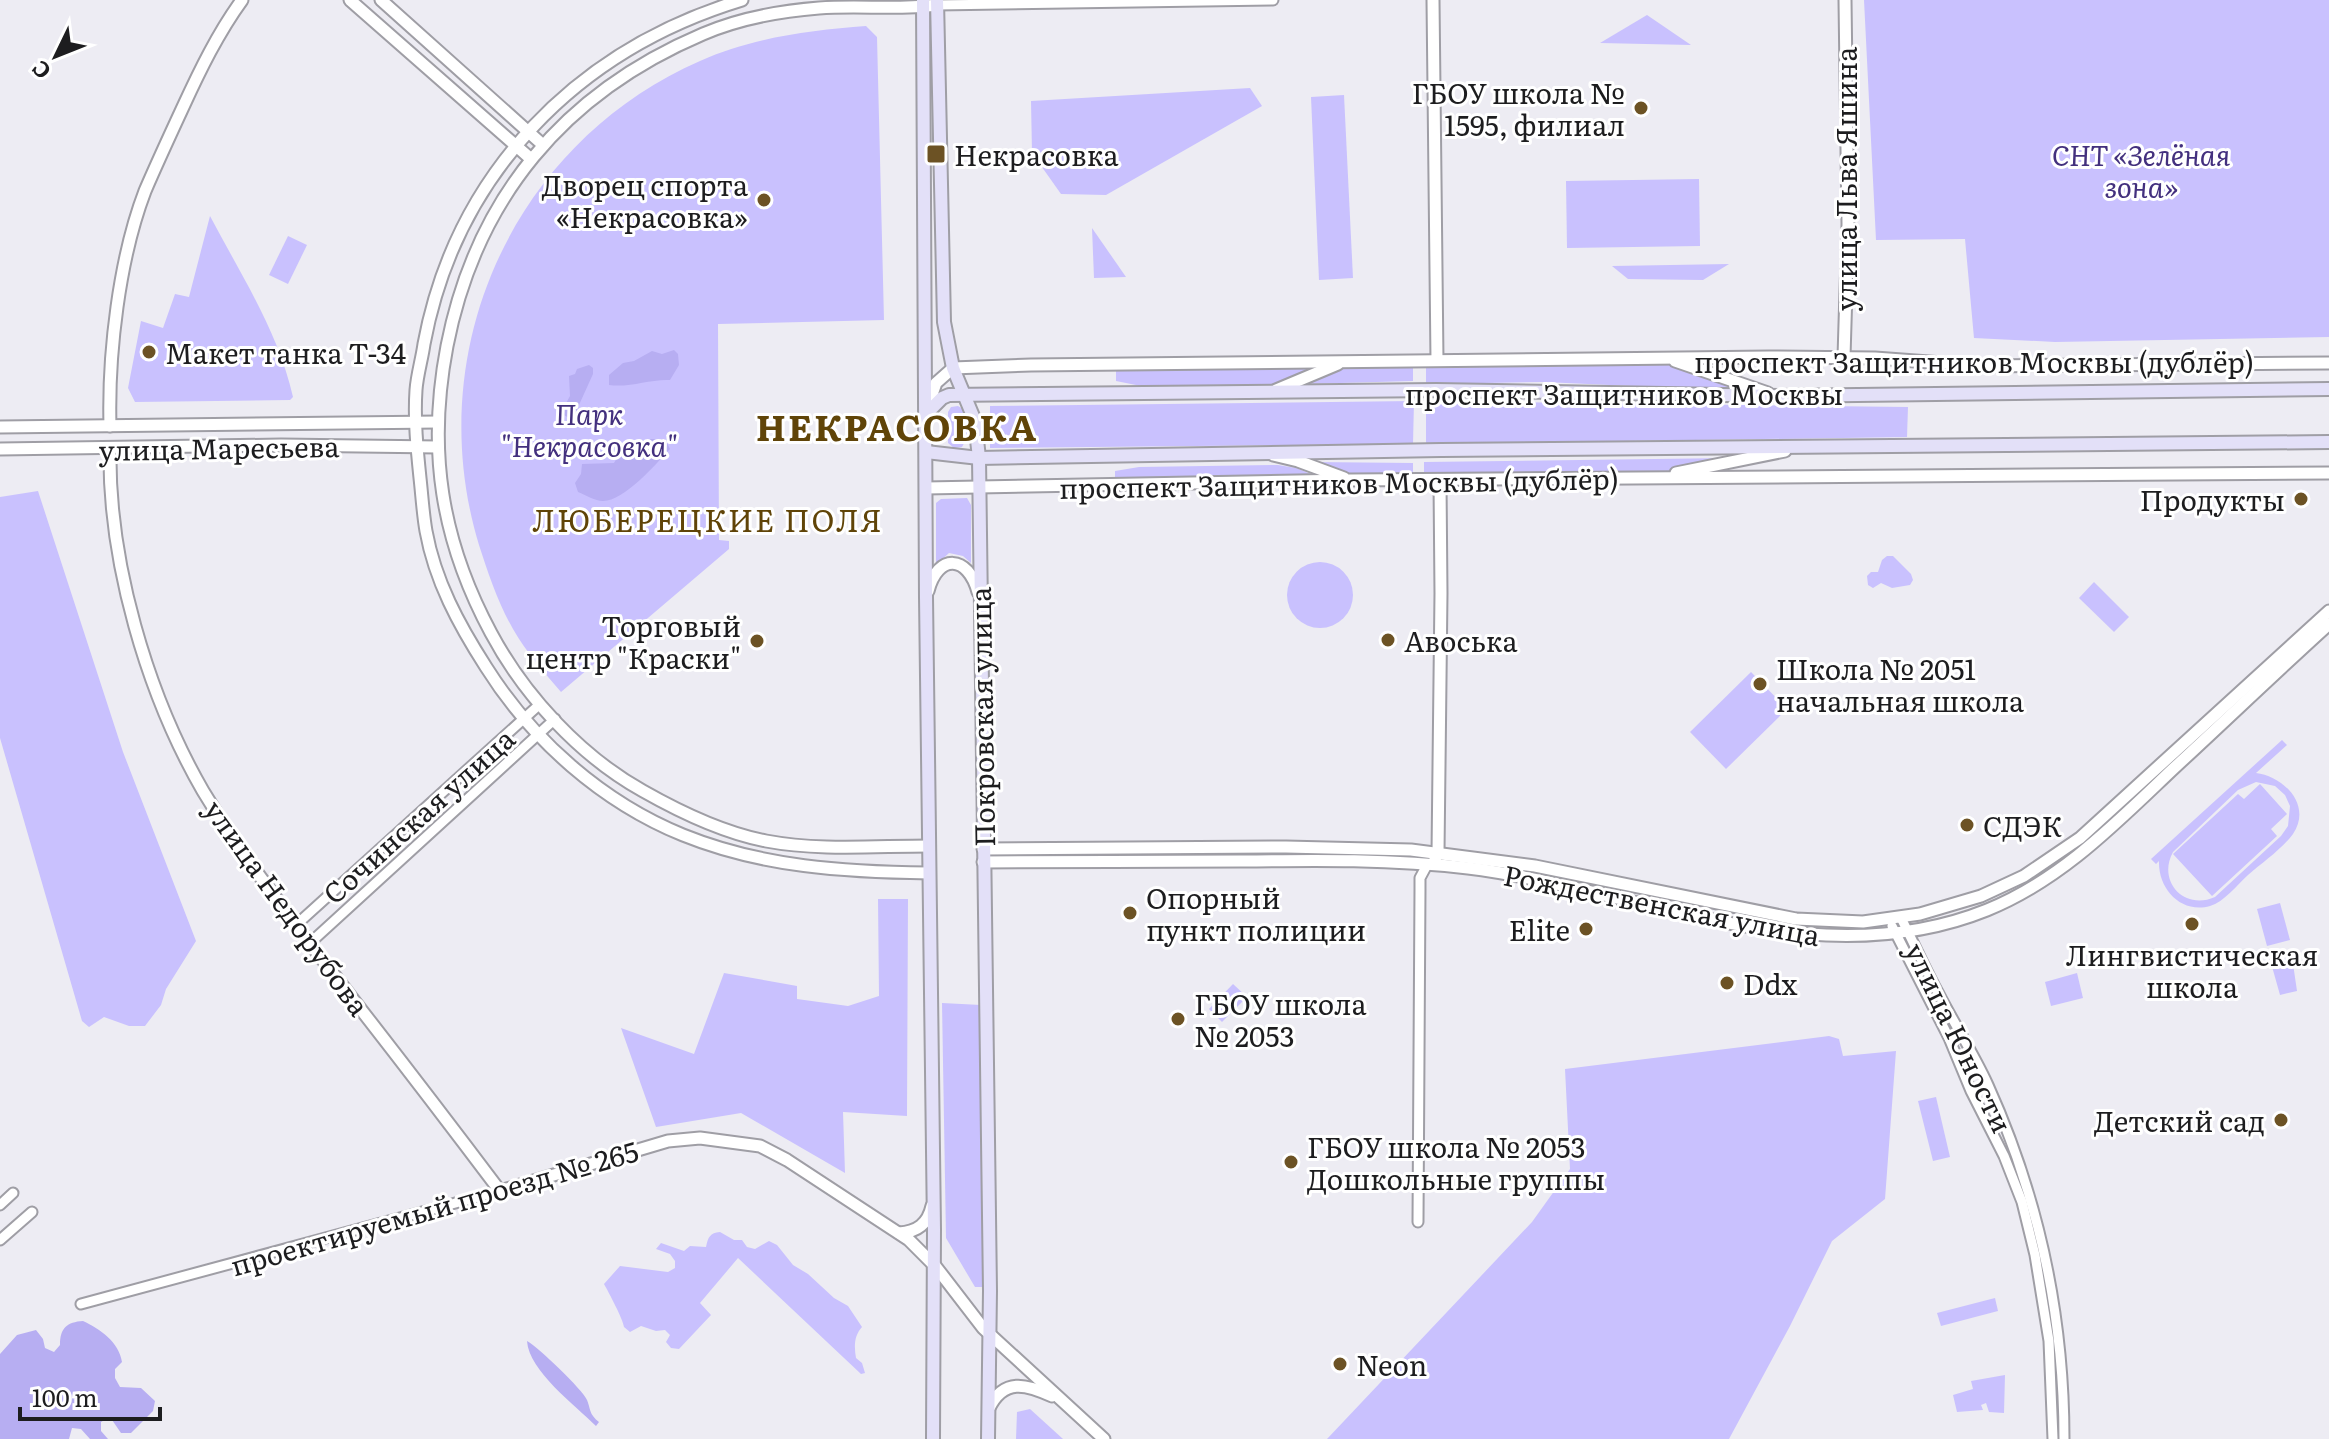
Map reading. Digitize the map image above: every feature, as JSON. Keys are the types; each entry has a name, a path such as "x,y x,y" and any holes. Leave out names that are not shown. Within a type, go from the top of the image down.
{"main road":[{"name":"Покровская улица","path":"937,2 944,322 953,368 975,421 979,458 990,1291 988,1439"},
{"name":"Покровская улица","path":"923,3 933,1439"},
{"name":"проспект Защитников Москвы","path":"927,413 949,395 1441,390 1779,396 2329,389"},
{"name":"проспект Защитников Москвы","path":"926,452 979,458 2329,442"}],"street":[{"name":"улица Недорубова","path":"242,0 226,22 191,89 144,194 125,265 115,327 110,448 112,502 127,592 139,639 167,716 202,789 238,846 296,925 500,1191"},
{"path":"350,0 531,159"},
{"path":"381,0 543,145"},
{"path":"742,0 707,10 669,28 581,83 515,146 467,216 448,258 427,332 416,389 417,446 427,534 442,586 461,628 503,694 538,735 601,789 682,835 734,852 787,865 929,873"},
{"path":"929,846 811,846 765,841 694,816 641,791 610,769 540,704 500,650 473,600 454,548 442,490 438,393 461,286 478,243 531,159 567,120 624,77 669,49 707,32 747,20 862,4 1273,0"},
{"path":"1433,0 1437,360"},
{"name":"улица Льва Яшина","path":"1844,357 1848,224 1845,0"},
{"name":"проспект Защитников Москвы (дублёр)","path":"953,368 1844,357 1983,366 2329,363"},
{"path":"1667,359 1779,396"},
{"path":"1268,393 1342,362"},
{"path":"927,413 931,391 953,368"},
{"name":"улица Маресьева","path":"0,427 438,422"},
{"name":"улица Маресьева","path":"0,449 438,447"},
{"path":"1656,478 1802,447"},
{"path":"1260,453 1298,461 1350,480"},
{"name":"проспект Защитников Москвы (дублёр)","path":"926,488 1350,480 2329,473"},
{"path":"422,491 425,482 433,479 442,490"},
{"path":"1418,1222 1420,878 1438,853 1440,481"},
{"path":"926,597 937,572 953,563 960,563 969,570 979,596"},
{"name":"Рождественская улица","path":"983,855 1286,847 1438,853 1535,866 1796,919 1863,922 1895,919 1981,896 2024,876 2052,858 2080,838 2329,611"},
{"name":"Рождественская улица","path":"983,855 1353,860 1468,868 1789,932 1839,936 1902,932 1986,911 2030,890 2063,868 2125,815 2329,624"},
{"name":"Сочинская улица","path":"296,925 540,704"},
{"name":"Сочинская улица","path":"310,943 555,719"},
{"path":"883,846 892,849 898,858 897,865 888,872"},
{"name":"улица Юности","path":"1895,919 1988,1083 2031,1196 2051,1278 2060,1339 2064,1439"},
{"name":"улица Юности","path":"1902,932 2022,1202 2035,1255 2049,1341 2053,1439"},
{"path":"1971,1091 1974,1077 1983,1078 1988,1083"},
{"name":"проектируемый проезд № 265","path":"81,1304 500,1191 668,1141 700,1138 727,1140 760,1146 787,1160 899,1233 933,1263 988,1332 1104,1439"},
{"path":"0,1205 13,1193"},
{"path":"899,1233 920,1228 928,1218 933,1201"},
{"path":"0,1240 32,1212"},
{"path":"987,1413 995,1396 1012,1387 1030,1387 1062,1400"}],"green space":[{"name":"СНТ «Зелёная зона»","path":"1864,0 2329,0 2329,337 2055,342 1974,338 1965,239 1876,240"},
{"path":"1647,15 1691,45 1600,43"},
{"name":"Парк \"Некрасовка\"","path":"866,26 877,37 884,320 718,324 719,540 729,541 729,549 561,692 524,646 503,609 479,545 464,472 462,399 474,328 497,261 532,199 578,144 634,97 700,61 740,46 802,33"},
{"path":"1250,88 1262,106 1106,195 1061,194 1032,153 1031,101"},
{"path":"1344,95 1353,278 1319,280 1311,97"},
{"path":"1699,179 1700,246 1567,248 1566,181"},
{"path":"210,216 278,349 293,397 290,400 135,402 128,388 141,321 163,328 175,294 189,297"},
{"path":"1092,228 1126,277 1094,278"},
{"path":"288,236 307,245 288,284 269,275"},
{"path":"1729,264 1703,280 1628,279 1612,266"},
{"path":"1667,364 1742,391 1544,382 1426,384 1426,367"},
{"path":"1322,366 1272,385 1141,386 1116,381 1116,371"},
{"path":"1341,367 1413,368 1413,381 1304,384"},
{"path":"1414,401 1413,444 990,448 990,406"},
{"path":"1426,401 1908,407 1907,437 1426,444"},
{"path":"958,406 965,413 967,431 962,447 954,448 948,443 948,412 951,407"},
{"path":"1729,458 1655,475 1424,477 1424,462"},
{"path":"1313,462 1413,463 1413,475 1348,476"},
{"path":"1278,465 1321,478 1115,481 1115,471 1139,467"},
{"path":"38,491 123,752 196,941 166,989 161,1005 145,1026 129,1026 104,1017 89,1027 82,1021 0,738 0,497"},
{"path":"967,498 971,505 971,563 963,556 949,553 936,565 936,503 941,499"},
{"path":"1887,556 1893,556 1911,574 1913,580 1910,585 1892,588 1881,583 1873,588 1868,585 1867,576 1878,572"},
{"path":"1313,562 1327,562 1339,567 1348,576 1353,595 1351,608 1344,619 1327,628 1313,628 1301,623 1292,614 1287,602 1287,588 1292,576 1301,567"},
{"path":"2094,582 2129,617 2114,632 2079,598"},
{"path":"1751,672 1787,709 1726,769 1690,732"},
{"path":"2282,740 2287,745 2256,773 2276,780 2292,793 2299,812 2298,823 2283,845 2225,897 2215,904 2199,908 2181,903 2162,881 2159,861 2156,864 2151,859","holes":["2256,782 2275,786 2285,795 2290,806 2288,826 2281,836 2215,897 2193,900 2176,891 2168,873 2173,852 2238,790"]},
{"path":"2260,784 2287,814 2271,829 2277,836 2212,896 2173,854 2238,794 2244,799"},
{"path":"878,899 908,899 907,1116 843,1112 845,1173 741,1113 656,1127 621,1028 694,1054 724,973 797,986 797,999 848,1006 879,996"},
{"path":"2280,903 2290,940 2267,946 2257,909"},
{"path":"2292,957 2297,991 2280,995 2271,963"},
{"path":"2077,973 2083,998 2051,1006 2045,982"},
{"path":"1233,984 1247,997 1222,1022 1209,1009"},
{"path":"942,1003 981,1005 983,1287 975,1287 946,1238"},
{"path":"1829,1036 1839,1039 1843,1056 1896,1051 1885,1199 1832,1241 1729,1439 1327,1439 1532,1222 1570,1169 1565,1069"},
{"path":"1936,1097 1950,1157 1933,1161 1918,1101"},
{"path":"720,1232 734,1240 742,1240 747,1247 755,1249 769,1241 777,1245 793,1265 848,1306 862,1327 855,1349 856,1358 862,1363 865,1373 861,1374 738,1258 700,1303 711,1315 679,1349 671,1348 666,1342 670,1335 665,1330 656,1331 641,1326 630,1332 624,1327 604,1284 620,1266 668,1272 675,1268 675,1261 670,1254 656,1249 661,1243 684,1251 690,1246 706,1247 710,1236"},
{"path":"1995,1298 1998,1311 1941,1326 1937,1313"},
{"path":"2005,1375 2004,1413 1989,1412 1986,1403 1981,1405 1983,1410 1957,1412 1953,1395 1973,1389 1971,1381"},
{"path":"1030,1409 1063,1439 1016,1439 1017,1412"}],"shaded area":[{"path":"674,350 678,354 679,365 670,380 609,385 609,375 623,363 652,351 662,354"},
{"path":"589,365 593,368 593,374 574,416 569,418 564,415 570,396 569,376"},
{"path":"650,439 665,439 670,449 630,489 603,501 578,492 575,483 581,474 582,464 614,463 625,452"},
{"path":"83,1321 102,1332 117,1348 122,1362 115,1369 115,1378 120,1387 141,1388 155,1401 153,1411 131,1433 121,1433 110,1417 101,1422 101,1431 108,1439 90,1439 81,1429 72,1428 69,1439 0,1439 0,1354 17,1335 36,1330 45,1348 54,1352 66,1327"},
{"path":"527,1341 584,1395 599,1422 596,1426 544,1376"}],"place":[{"name":"ГБОУ школа № 1595, филиал","path":"1641,108"},
{"name":"Некрасовка","path":"936,154"},
{"name":"Дворец спорта «Некрасовка»","path":"764,200"},
{"name":"Макет танка Т-34","path":"149,352"},
{"name":"Продукты","path":"2301,499"},
{"name":"Авоська","path":"1388,640"},
{"name":"Торговый центр \"Краски\"","path":"757,641"},
{"name":"Школа № 2051 начальная школа","path":"1760,684"},
{"name":"СДЭК","path":"1967,825"},
{"name":"Опорный пункт полиции","path":"1130,913"},
{"name":"Лингвистическая школа","path":"2192,924"},
{"name":"Elite","path":"1586,929"},
{"name":"Ddx","path":"1727,983"},
{"name":"ГБОУ школа № 2053","path":"1178,1019"},
{"name":"Детский сад","path":"2281,1120"},
{"name":"ГБОУ школа № 2053 Дошкольные группы","path":"1291,1162"},
{"name":"Neon","path":"1340,1364"}],"district":[{"name":"НЕКРАСОВКА","path":"897,425"},
{"name":"ЛЮБЕРЕЦКИЕ ПОЛЯ","path":"708,519"}]}
